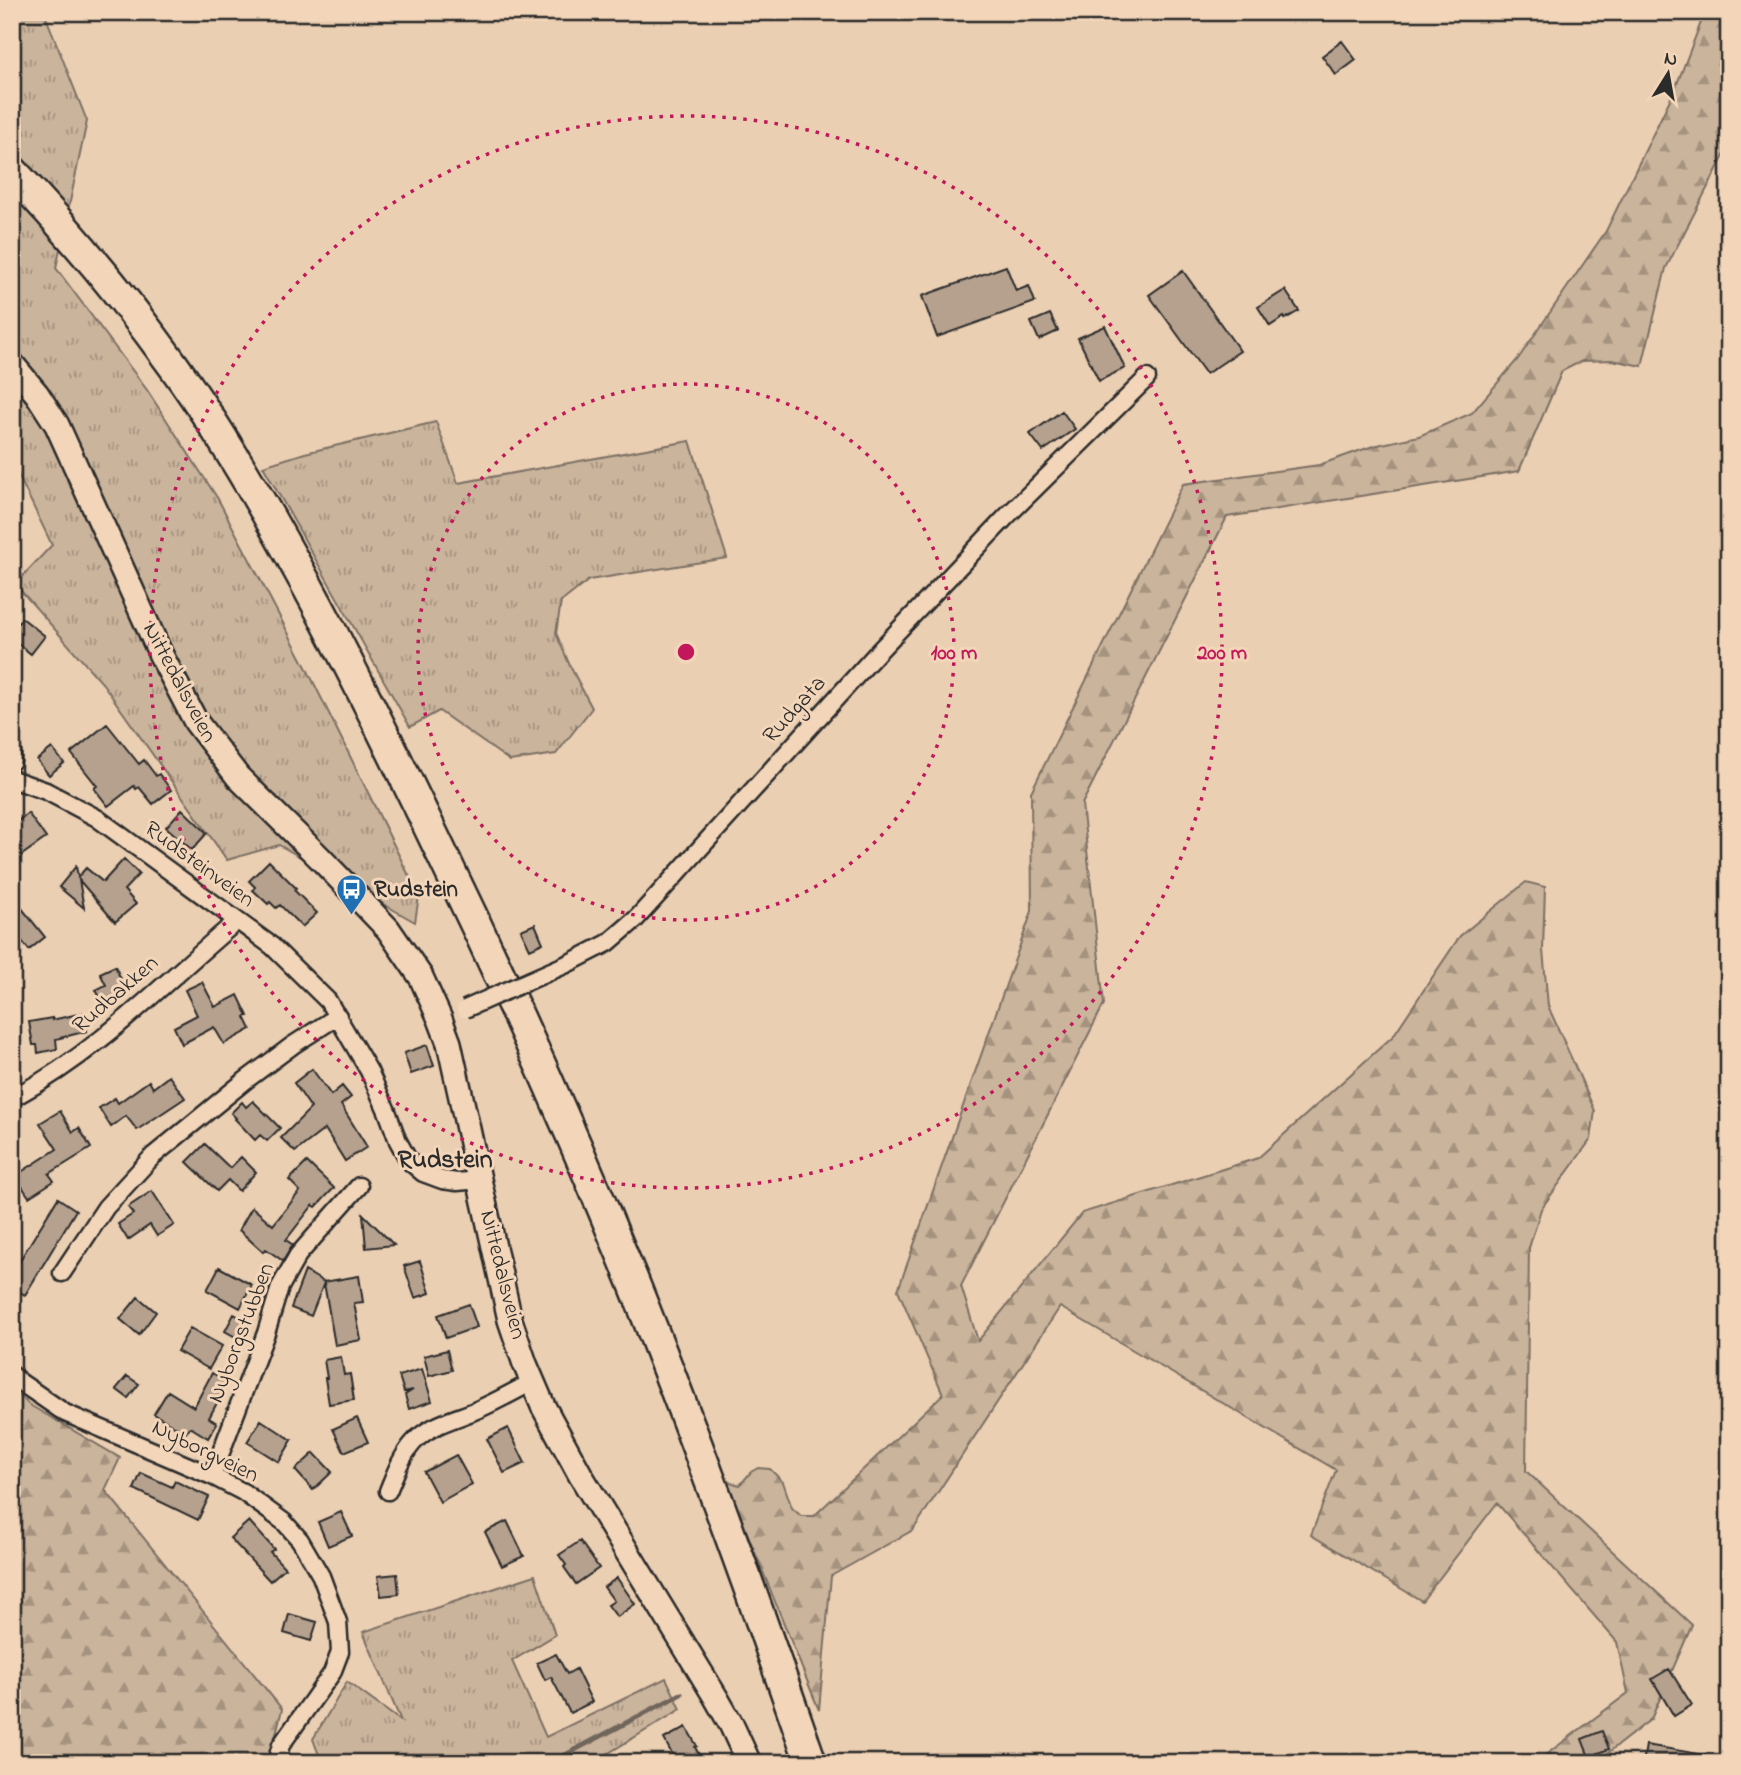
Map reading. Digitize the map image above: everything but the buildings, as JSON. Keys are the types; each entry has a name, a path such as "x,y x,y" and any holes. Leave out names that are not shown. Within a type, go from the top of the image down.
{"highway":[{"path":"12,171 115,288 199,402 294,561 376,718 533,1048 633,1281 731,1534 811,1763"},
{"path":"12,194 103,297 186,411 280,568 362,725 479,969 618,1287 716,1539 795,1763"}],"main road":[{"name":"Nittedalsveien","path":"12,364 37,394 57,425 161,655 209,742 238,777 388,929 421,977 440,1019 456,1072 510,1320 532,1382 581,1476 708,1684 749,1763"}],"street":[{"name":"Rudgata","path":"440,1019 567,964 608,943 636,919 878,652 998,525 1147,378"},
{"path":"12,752 12,761"},
{"name":"Rudsteinveien","path":"12,779 46,791 97,818 272,946 328,1001 338,1016 369,1071 409,1161 423,1173 442,1180 479,1180"},
{"name":"Rudbakken","path":"18,1095 48,1079 113,1030 237,921"},
{"path":"62,1273 106,1207 153,1156 246,1080 338,1016"},
{"name":"Nyborgstubben","path":"212,1476 266,1333 280,1287 298,1255 359,1186"},
{"name":"Nyborgveien","path":"12,1376 65,1413 243,1492 284,1522 300,1540 321,1576 338,1622 340,1651 332,1673 281,1745 276,1763"},
{"path":"388,1491 401,1461 425,1432 480,1409 532,1382"}],"green space":[{"path":"12,12 44,12 87,121 56,268 147,390 218,499 306,667 419,896 415,922 279,845 227,860 103,684 15,584 52,545 12,462"},
{"path":"1705,12 1729,12 1729,146 1666,268 1642,366 1612,360 1582,361 1562,371 1519,471 1227,517 1082,804 1104,1004 961,1286 978,1341 1082,1213 1258,1158 1393,1036 1460,936 1526,882 1545,887 1543,950 1548,1006 1595,1111 1591,1139 1541,1209 1529,1248 1526,1471 1692,1625 1651,1719 1595,1763 1535,1763 1628,1693 1617,1642 1497,1503 1422,1601 1311,1535 1336,1470 1060,1307 913,1530 831,1576 819,1710 726,1481 740,1485 758,1468 770,1469 783,1482 792,1508 801,1516 814,1516 943,1394 898,1290 1032,911 1031,792 1183,484 1319,465 1373,446 1419,436 1472,413 1518,359 1606,231 1675,89"},
{"path":"436,422 458,483 690,441 727,558 589,580 561,602 556,633 592,708 556,754 510,761 439,711 410,727 263,466 305,453"},
{"path":"12,1387 28,1404 120,1458 105,1490 282,1709 269,1763 12,1763"},
{"path":"535,1575 555,1635 512,1661 546,1737 666,1678 681,1709 592,1763 322,1763 313,1739 347,1682 401,1721 363,1632"}],"waterway":[{"path":"550,1763 681,1694"}],"place":[{"name":"Rudstein","path":"351,917"}],"district":[{"name":"Rudstein","path":"445,1161"}]}
